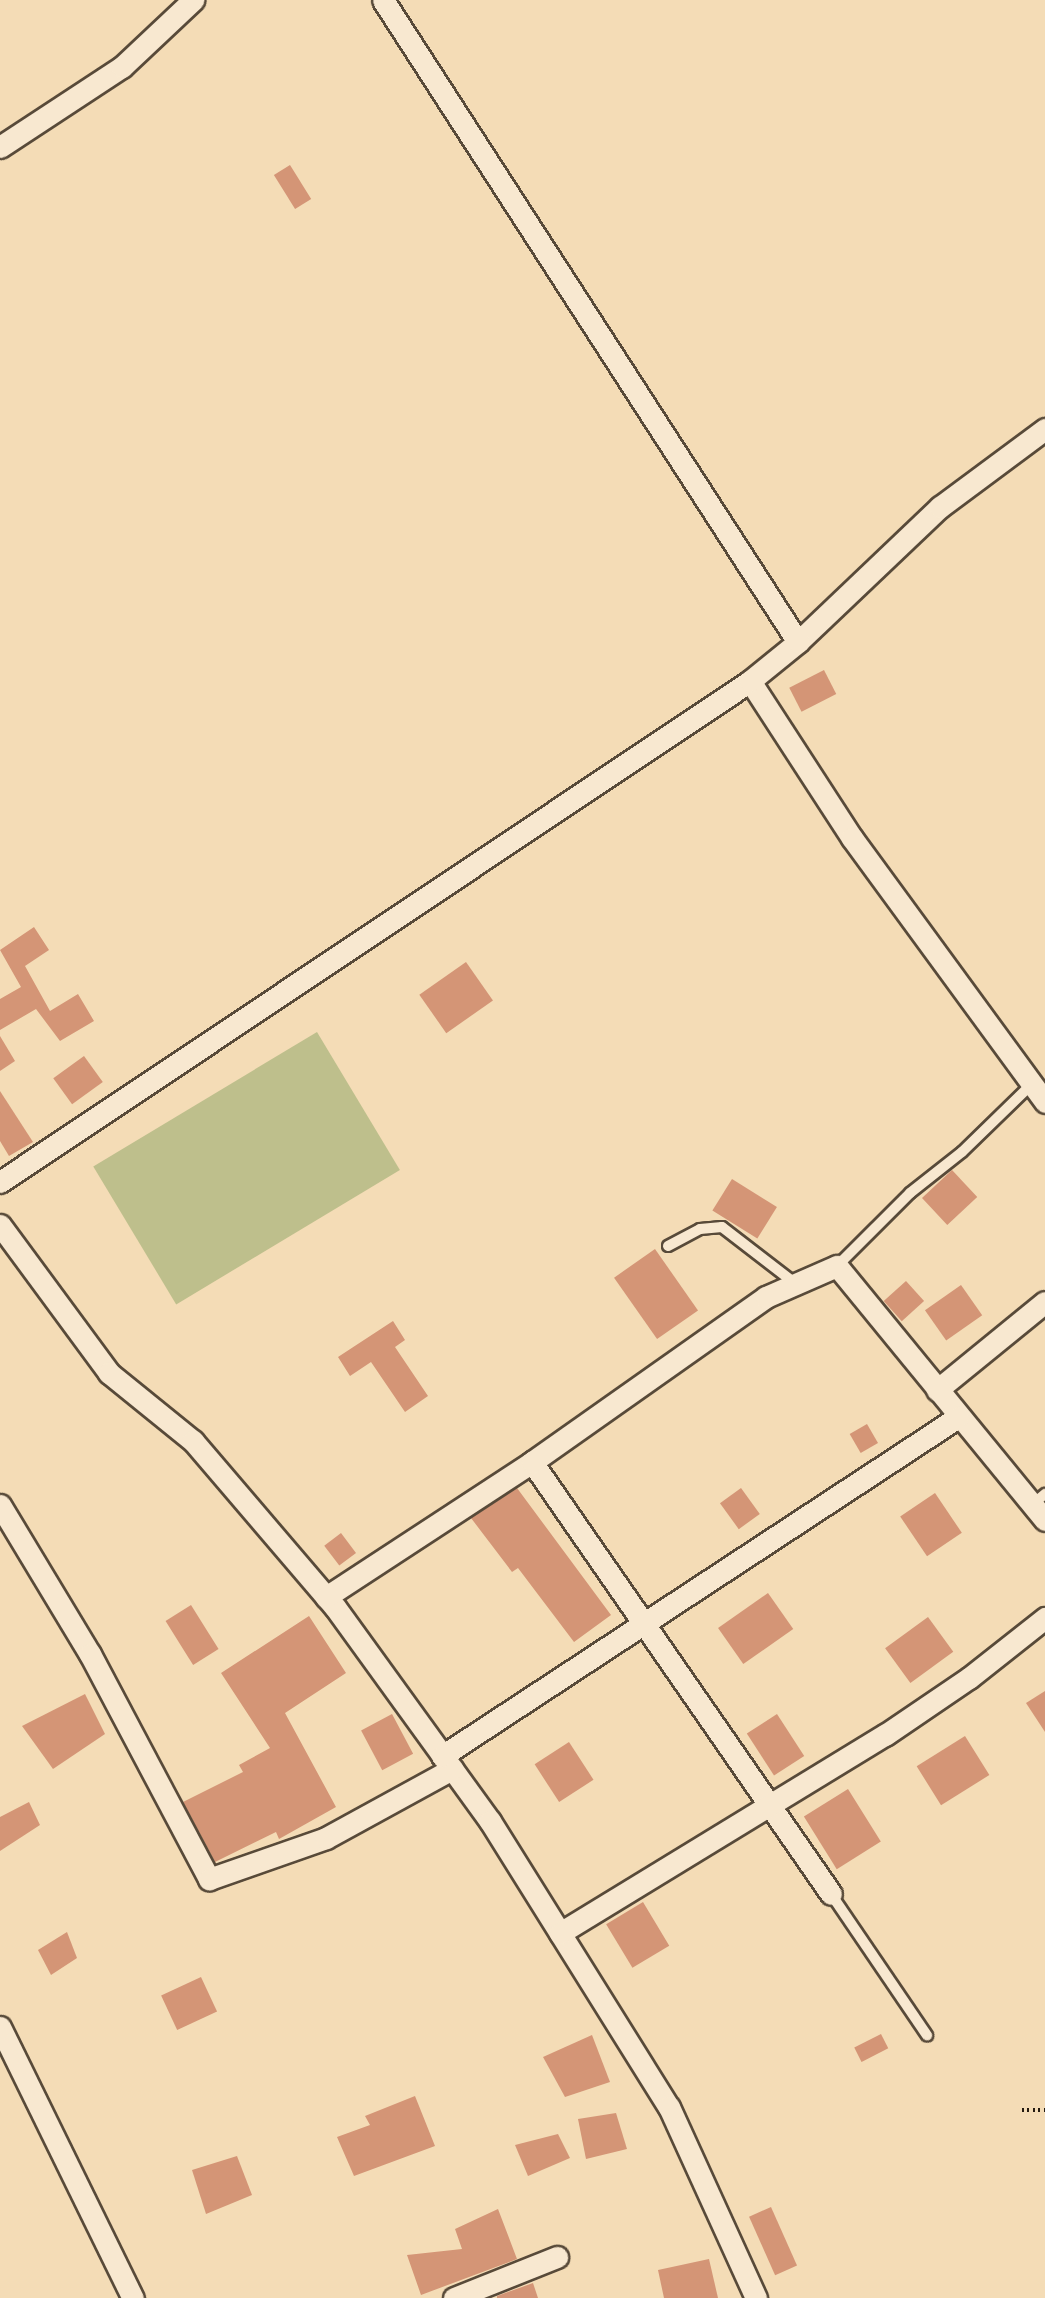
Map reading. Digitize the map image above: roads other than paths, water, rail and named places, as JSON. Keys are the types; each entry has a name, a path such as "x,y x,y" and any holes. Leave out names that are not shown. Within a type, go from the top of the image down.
{"street":[{"path":"0,147 122,67 193,0"},
{"path":"383,0 798,642"},
{"path":"0,1182 750,681 798,642 940,507 1045,429"},
{"path":"750,681 852,838 1045,1102"},
{"path":"0,1225 109,1373 193,1441 326,1597 447,1762 670,2107 756,2298"},
{"path":"326,1597 532,1462 766,1297 837,1266 958,1417 1041,1506"},
{"path":"937,1390 1045,1302"},
{"path":"0,1505 90,1654 209,1879 326,1838 447,1762 644,1623 958,1417"},
{"path":"532,1462 831,1894"},
{"path":"560,1933 917,1714 1045,1618"},
{"path":"0,2027 133,2298"},
{"path":"454,2298 557,2257"}],"lane":[{"path":"837,1266 910,1193 962,1152 1032,1084"},
{"path":"668,1246 700,1229 722,1227 796,1284"},
{"path":"831,1894 927,2035"}]}
